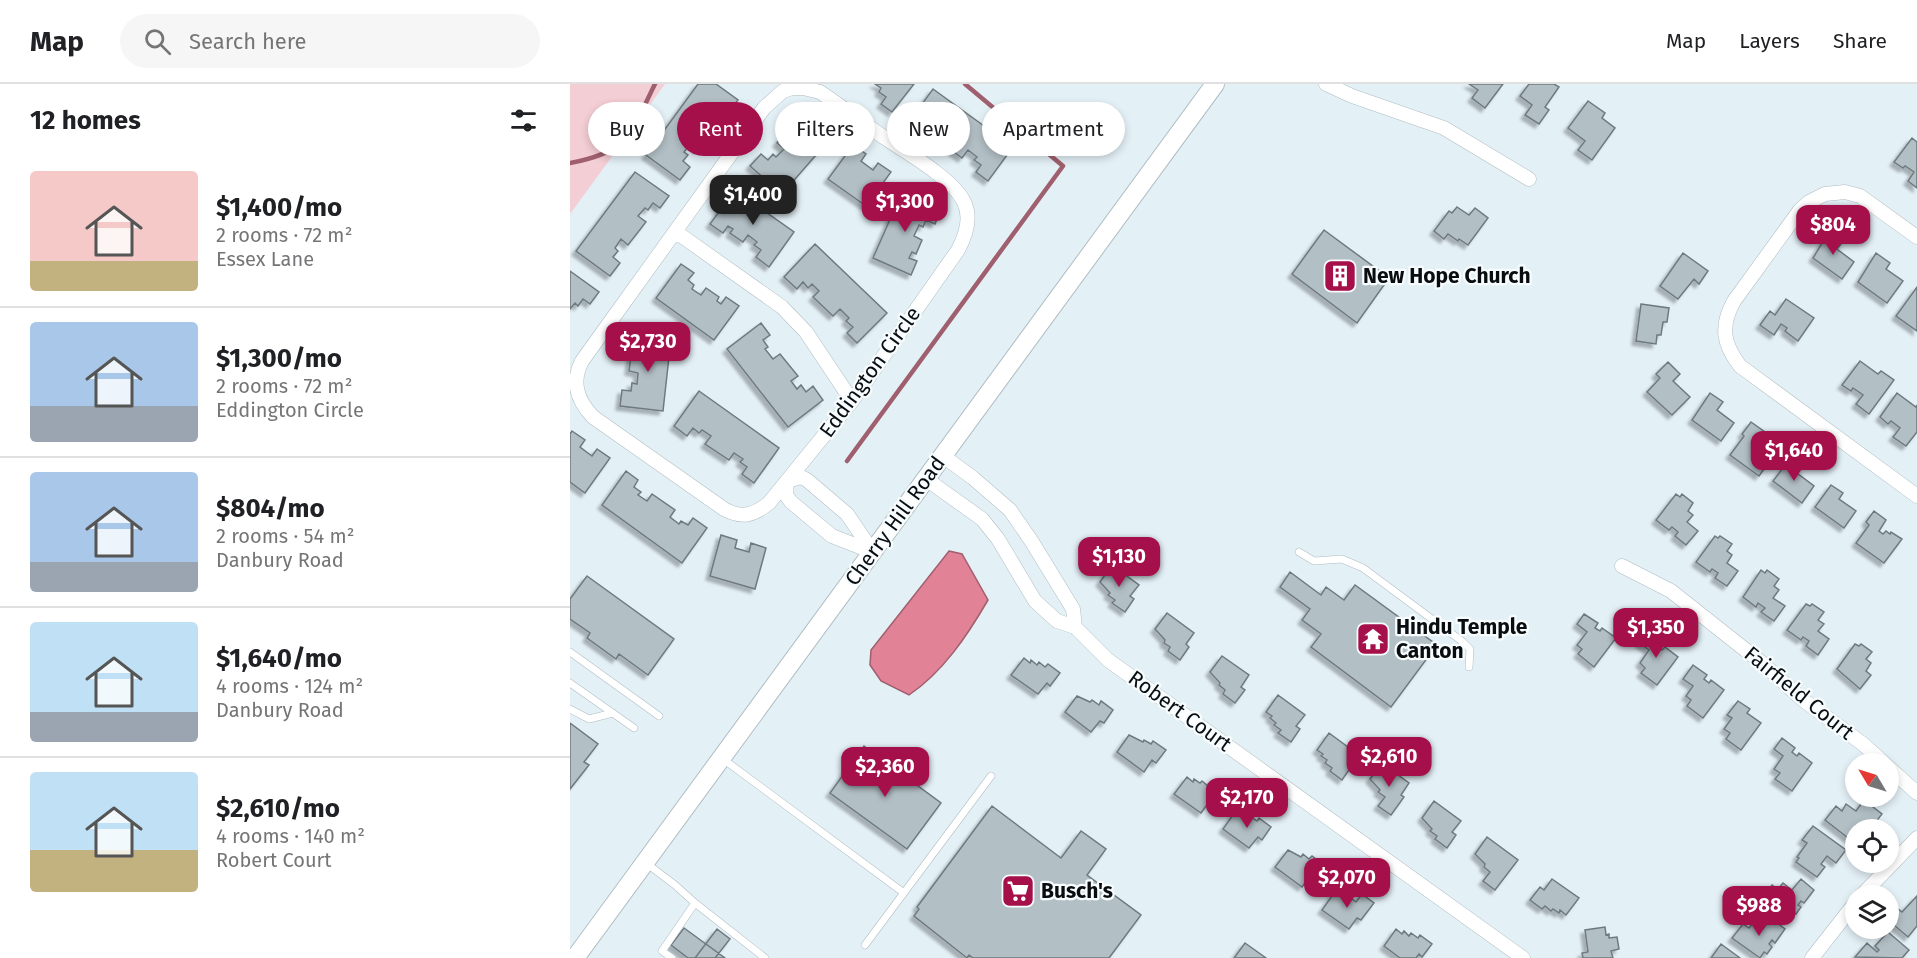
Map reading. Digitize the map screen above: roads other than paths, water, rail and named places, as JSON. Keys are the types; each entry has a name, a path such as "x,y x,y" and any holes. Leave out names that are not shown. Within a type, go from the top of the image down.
{"main road":[{"name":"Cherry Hill Road","path":"575,958 1215,84"}],"street":[{"path":"1326,84 1352,96 1444,128 1529,179"},
{"name":"Eddington Circle","path":"792,88 820,92 919,161 951,186 965,203 968,217 966,235 958,250 852,401 769,503 758,512 749,515 733,514 593,417 579,398 576,379 582,361 764,108 783,92 792,88"},
{"path":"1917,237 1860,196 1845,192 1825,194 1809,202 1800,210 1734,301 1726,317 1725,340 1730,354 1740,366 1917,496"},
{"path":"676,231 782,307 806,333 852,401"},
{"name":"Robert Court","path":"943,456 1010,510 1073,609 1075,627"},
{"path":"801,477 807,480 847,514 873,552 832,536 791,502 786,495 787,481 801,477"},
{"name":"Robert Court","path":"926,479 982,519 998,539 1035,601 1057,621 1075,627 1108,660 1523,958"},
{"name":"Fairfield Court","path":"1622,566 1671,591 1762,663 1802,699 1873,753"},
{"path":"1899,777 1917,793"},
{"path":"1872,885 1917,838"},
{"path":"1812,958 1845,916"}],"lane":[{"path":"1299,552 1314,561 1342,559 1363,567 1463,642 1470,649 1469,667"},
{"path":"570,651 659,716"},
{"path":"570,683 634,728"},
{"path":"570,710 589,719 613,713"},
{"path":"721,758 904,893"},
{"path":"866,945 991,776"},
{"path":"644,862 765,958"},
{"path":"672,958 662,951 695,903"}],"waterway":[{"path":"570,163 605,153 626,138 640,116 655,84"},
{"path":"847,461 1063,166 965,84"}],"place":[{"name":"New Hope Church","path":"1340,276"},
{"name":"Hindu Temple Canton","path":"1373,639"},
{"name":"Busch's","path":"1018,891"}]}
